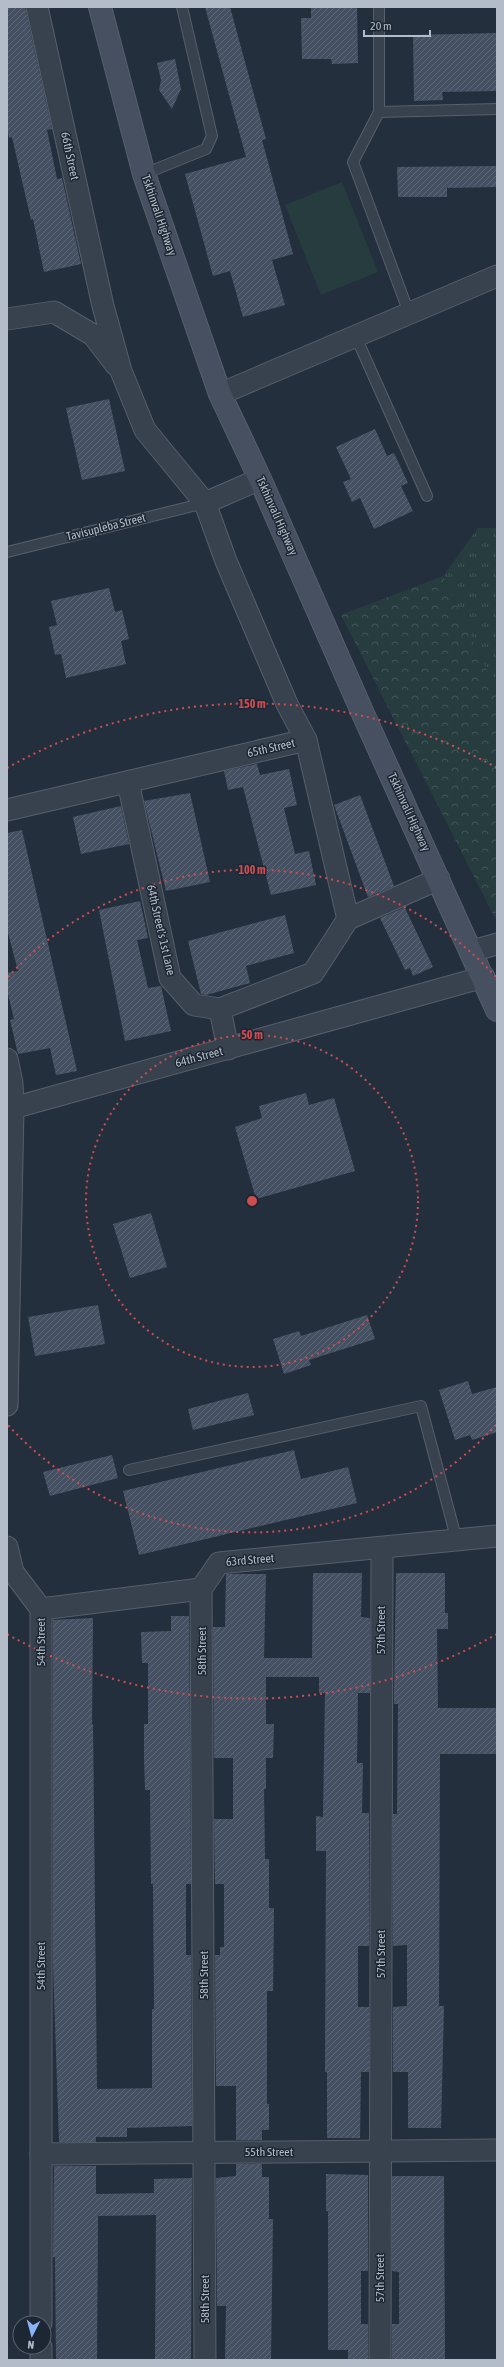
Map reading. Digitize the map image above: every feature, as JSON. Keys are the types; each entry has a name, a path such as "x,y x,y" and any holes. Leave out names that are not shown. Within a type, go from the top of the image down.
{"main road":[{"name":"Tskhinvali Highway","path":"100,7 144,174 220,394 260,478 364,716 484,977 497,1010"}],"street":[{"name":"66th Street","path":"37,7 104,306 121,371"},
{"path":"220,394 497,276"},
{"path":"474,285 497,287"},
{"path":"7,319 54,312 93,335 121,371 145,430 206,503 226,561 287,704 306,740"},
{"path":"206,503 260,478"},
{"name":"65th Street","path":"7,810 306,740 348,919"},
{"name":"64th Street's 1st Lane","path":"128,782 170,978 194,1005 220,1009"},
{"path":"228,1049 220,1009 313,973 348,919 439,879"},
{"path":"472,951 497,944"},
{"name":"64th Street","path":"10,1107 228,1049 484,977"},
{"path":"7,1059 12,1083 10,1107 7,1405"},
{"name":"63rd Street","path":"201,1589 218,1563 497,1536"},
{"path":"7,1547 13,1572 41,1608 201,1589"},
{"name":"57th Street","path":"380,2360 382,1548"},
{"name":"58th Street","path":"201,1589 206,2152 205,2360"},
{"name":"54th Street","path":"41,1608 41,2315"},
{"name":"55th Street","path":"41,2154 497,2150"}],"lane":[{"path":"144,174 206,149 212,136 182,7"},
{"path":"379,7 379,112 353,162 409,313"},
{"path":"379,112 497,109"},
{"path":"356,337 427,496"},
{"name":"Tavisupleba Street","path":"7,552 206,503"},
{"path":"129,1470 421,1406 457,1541"}],"green space":[{"path":"342,182 378,272 321,295 285,205"},
{"path":"478,528 497,528 497,692 443,576"},
{"path":"443,576 497,692 496,920 341,615"}],"building":[{"path":"7,7 25,7 52,129 47,130 57,179 62,178 81,264 44,272 33,219 31,220 12,137 9,138 7,126"},
{"path":"205,7 230,7 266,139 262,140 293,254 272,260 285,305 243,317 230,271 213,276 185,174 246,157"},
{"path":"311,7 357,7 358,63 332,64 331,59 302,59 301,18 311,18"},
{"path":"497,33 497,91 442,92 443,100 414,101 413,35"},
{"path":"175,59 181,89 172,109 159,90 161,80 157,63"},
{"path":"497,166 497,187 447,188 447,197 398,197 397,167"},
{"path":"109,399 125,471 82,480 66,408"},
{"path":"375,429 387,456 394,453 408,483 401,486 413,511 374,529 360,498 352,502 343,482 351,479 336,447"},
{"path":"109,588 115,612 122,610 129,639 121,641 126,664 66,678 61,654 55,655 49,627 57,625 51,601"},
{"path":"257,764 260,775 289,769 297,805 284,808 295,854 309,851 316,885 271,895 243,787 228,790 224,771"},
{"path":"190,793 210,882 166,891 144,801"},
{"path":"360,795 394,886 368,897 334,805"},
{"path":"121,806 129,844 81,854 73,817"},
{"path":"22,830 77,1071 56,1075 50,1048 18,1054 10,1020 14,1019 7,990 7,973 18,971 7,929 7,833"},
{"path":"140,901 148,938 137,940 148,988 161,986 171,1031 125,1041 99,910"},
{"path":"405,908 433,967 413,976 410,968 405,970 380,918"},
{"path":"285,915 294,953 246,966 250,983 206,995 201,994 188,941"},
{"path":"306,1093 309,1105 334,1098 355,1171 256,1199 235,1127 262,1118 259,1106"},
{"path":"151,1213 167,1267 130,1278 113,1224"},
{"path":"98,1305 105,1344 35,1356 28,1317"},
{"path":"367,1315 375,1339 309,1360 311,1365 284,1374 273,1339 299,1331 301,1336"},
{"path":"468,1381 472,1394 497,1387 497,1432 472,1440 470,1435 455,1440 439,1390"},
{"path":"248,1393 254,1415 193,1430 188,1409"},
{"path":"294,1450 301,1479 348,1467 357,1503 139,1555 123,1491"},
{"path":"112,1455 118,1478 50,1496 43,1472"},
{"path":"313,1573 362,1573 361,1617 370,1618 370,1693 358,1693 357,1763 363,1763 362,1813 369,1813 369,1946 358,1946 358,2007 369,2007 369,2072 361,2072 360,2138 327,2138 327,2072 325,2072 326,1851 316,1851 316,1816 323,1817 325,1693 319,1693 319,1677 266,1677 266,1724 274,1724 273,1758 266,1758 266,1789 264,1789 265,1859 269,1859 269,1908 274,1908 273,1991 267,1991 267,2104 269,2104 269,2130 262,2130 262,2140 236,2140 236,2086 216,2086 215,1955 220,1955 220,1947 224,1947 224,1884 215,1884 214,1819 233,1819 233,1758 214,1758 213,1627 225,1627 226,1574 266,1574 264,1658 312,1658"},
{"path":"396,1573 445,1573 445,1613 448,1613 448,1629 437,1629 438,1708 497,1708 497,1754 440,1754 439,2006 444,2006 441,2128 408,2128 408,2072 393,2072 393,2007 407,2006 407,1945 393,1946 393,1814 397,1814 398,1704 394,1704"},
{"path":"171,1616 189,1616 191,1884 186,1884 186,1955 191,1955 192,2126 127,2128 127,2137 96,2137 96,2142 59,2142 53,1964 53,1620 93,1618 92,1724 97,2089 152,2088 152,2009 154,2009 153,1884 151,1884 150,1790 145,1790 144,1758 144,1724 148,1724 148,1663 142,1663 141,1632 171,1631"},
{"path":"236,2164 262,2164 262,2177 269,2177 269,2219 273,2219 271,2359 225,2359 226,2306 217,2306 216,2178 236,2176"},
{"path":"54,2166 96,2166 96,2194 154,2193 154,2179 192,2178 191,2360 155,2360 156,2215 98,2216 97,2360 56,2360 55,2257 53,2257"},
{"path":"326,2174 368,2175 368,2271 361,2271 361,2324 368,2324 368,2360 348,2360 348,2350 328,2350 328,2211 326,2211"},
{"path":"392,2176 444,2176 445,2360 392,2360 392,2324 399,2324 399,2272 392,2271"}]}
